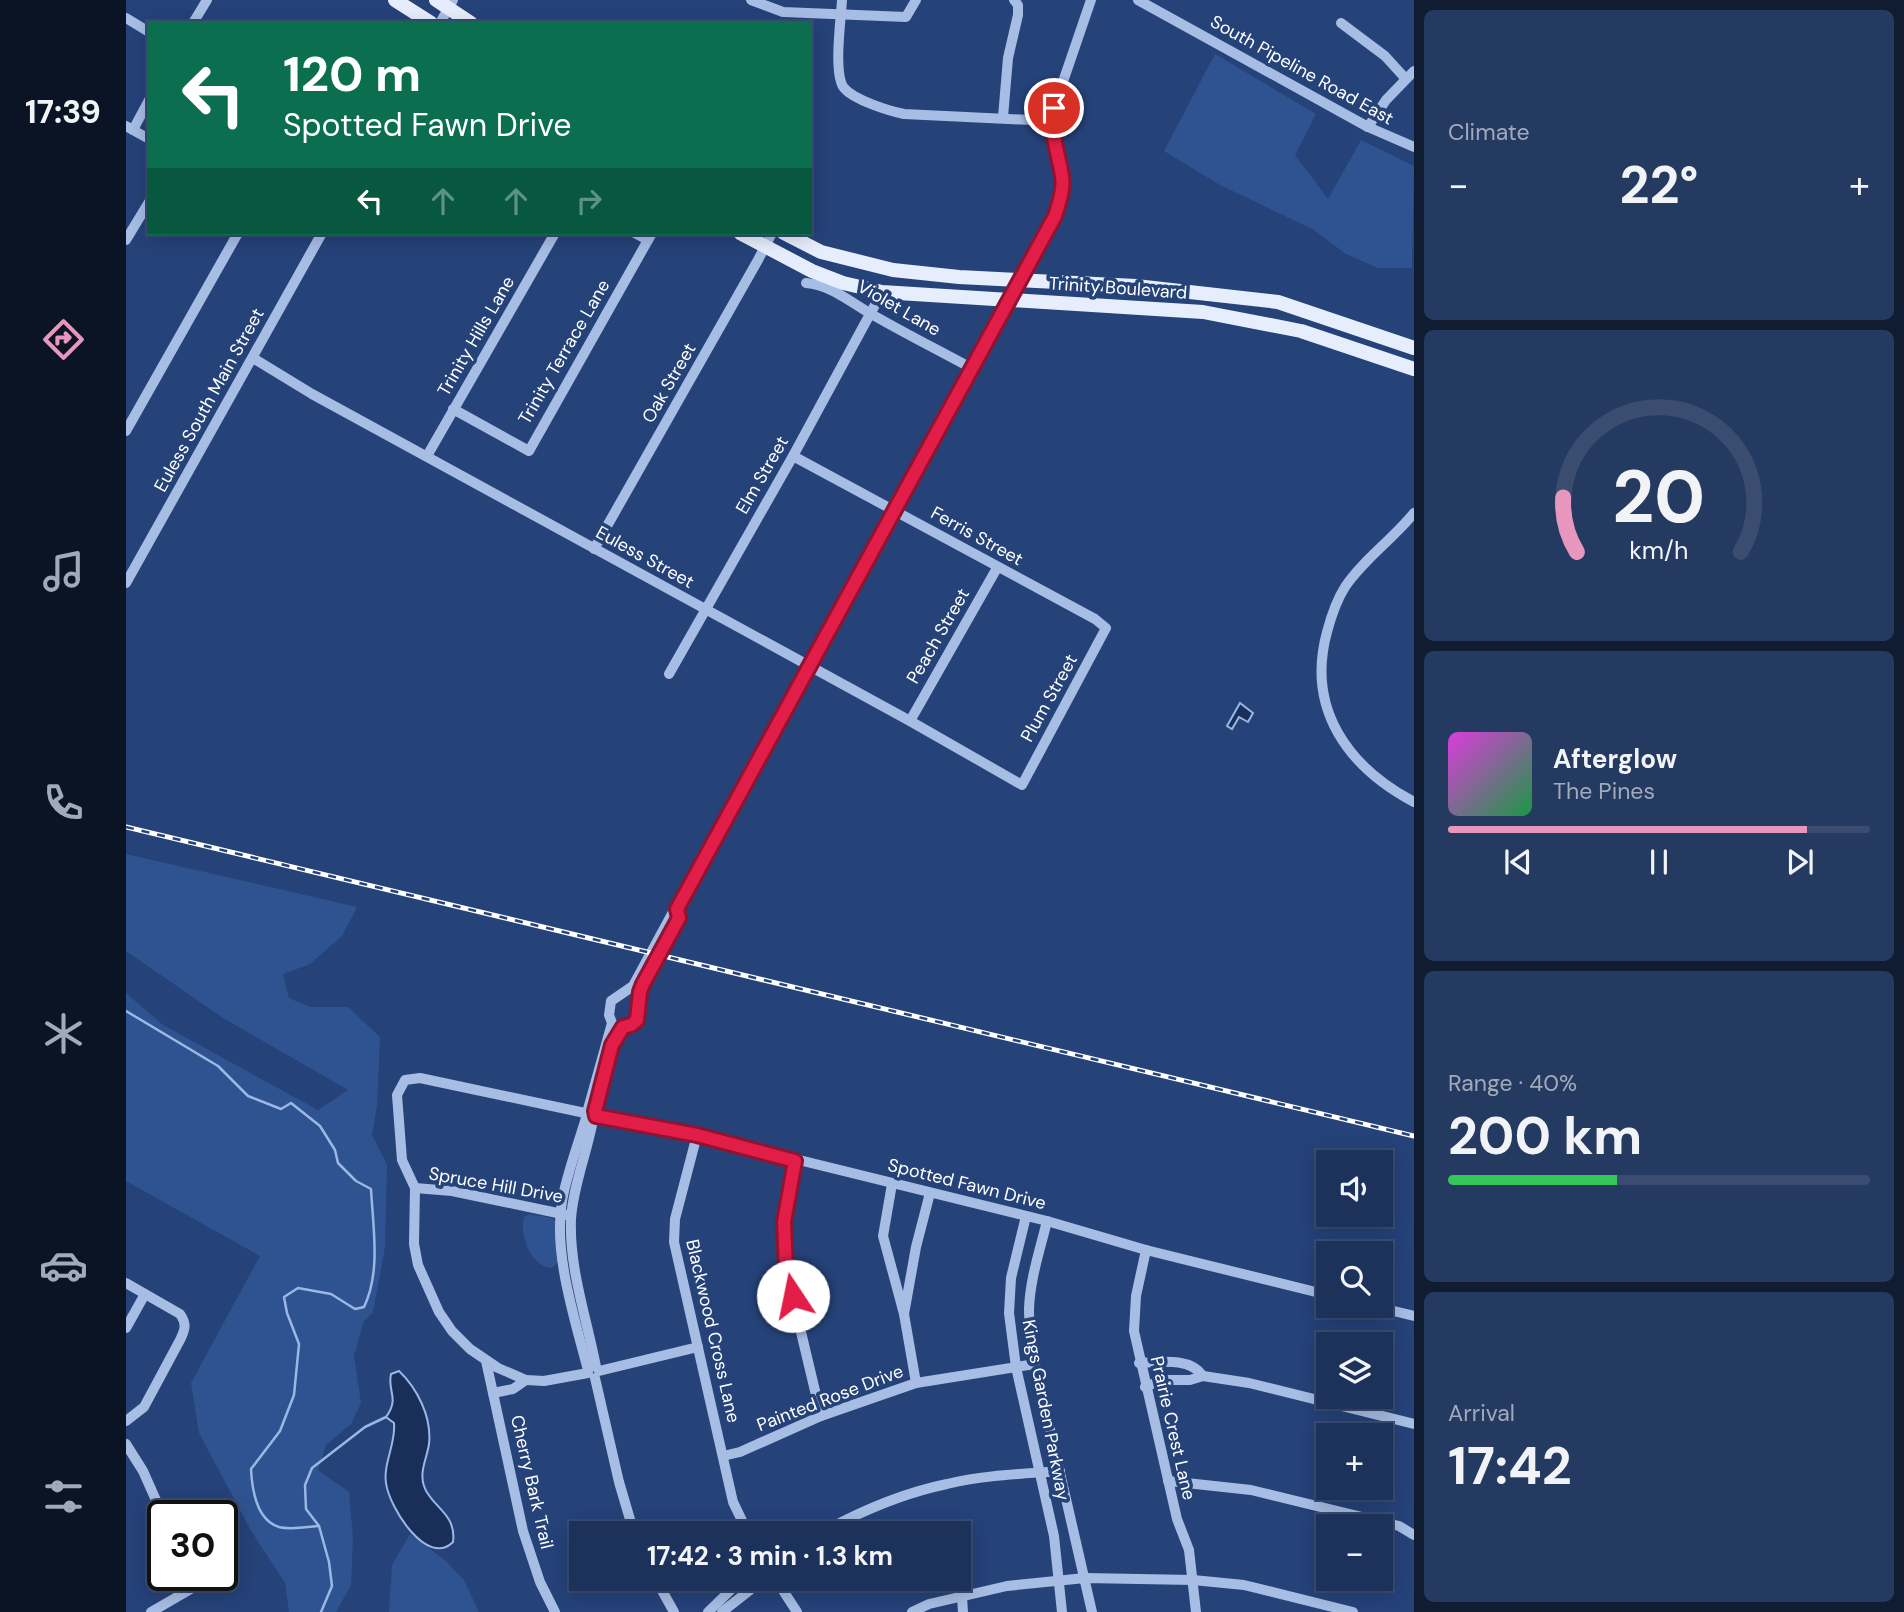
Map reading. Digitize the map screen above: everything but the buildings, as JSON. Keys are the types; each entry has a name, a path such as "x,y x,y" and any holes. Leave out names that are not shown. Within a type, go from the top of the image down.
{"main road":[{"path":"395,0 428,21"},
{"path":"446,3 468,21"},
{"name":"Trinity Boulevard","path":"748,235 769,240 812,271 843,283 882,292 1203,312 1301,331 1414,369"},
{"name":"Trinity Boulevard","path":"788,235 821,252 858,263 959,277 1136,286 1278,302 1414,348"}],"street":[{"path":"194,21 207,0"},
{"path":"751,0 783,12 906,17 916,0"},
{"path":"842,0 838,75 844,88 882,110 904,114 1052,121"},
{"path":"1003,117 1007,58 1018,15 1018,5 1014,0"},
{"path":"591,1115 611,1023 608,1015 611,1001 633,986 679,918 677,909 1055,216 1062,189 1062,176 1052,133 1052,121 1058,91 1091,0"},
{"name":"South Pipeline Road East","path":"1138,0 1368,127 1414,147"},
{"path":"441,21 446,3"},
{"path":"126,18 147,31"},
{"path":"1341,23 1410,74 1386,100 1368,127"},
{"path":"147,103 129,128 147,138"},
{"path":"126,240 147,205"},
{"path":"126,431 237,235"},
{"name":"Euless South Main Street","path":"126,583 253,358 318,235"},
{"name":"Trinity Hills Lane","path":"427,456 554,235"},
{"name":"Trinity Terrace Lane","path":"453,409 528,451 650,237"},
{"name":"Oak Street","path":"594,549 769,240"},
{"name":"Violet Lane","path":"806,283 825,287 973,369"},
{"name":"Elm Street","path":"669,674 793,457 882,292"},
{"name":"Euless Street","path":"253,358 312,394 1022,785"},
{"name":"Ferris Street","path":"793,457 1095,619 1106,628"},
{"path":"1414,513 1343,590 1330,619 1324,643 1322,671 1326,708 1346,746 1373,776 1414,802"},
{"name":"Peach Street","path":"910,721 997,568"},
{"name":"Plum Street","path":"1022,785 1106,628"},
{"path":"611,1023 623,1027 637,1020 640,992 655,954"},
{"path":"623,1027 609,1054 565,1190 567,1215 560,1233 564,1259 630,1521"},
{"name":"Spotted Fawn Drive","path":"415,1188 401,1160 397,1095 401,1084 409,1077 697,1135 1316,1291"},
{"name":"Blackwood Cross Lane","path":"697,1135 673,1234 733,1502 742,1521"},
{"path":"795,1161 784,1222 786,1269 821,1416"},
{"path":"892,1184 883,1236 884,1248 904,1314 916,1383"},
{"path":"415,1188 414,1244 424,1283 452,1331 486,1361 526,1380 544,1381 698,1347"},
{"name":"Spruce Hill Drive","path":"415,1188 452,1191 567,1215"},
{"path":"904,1314 916,1247 930,1193"},
{"name":"Kings Garden Parkway","path":"1026,1216 1009,1295 1016,1367 1054,1536 1062,1612"},
{"name":"Kings Garden Parkway","path":"1047,1222 1029,1308 1035,1364 1092,1612"},
{"name":"Prairie Crest Lane","path":"1146,1250 1135,1308 1134,1331 1139,1363 1177,1519 1189,1549 1196,1612"},
{"path":"126,1283 180,1314 185,1322 185,1330 144,1407 126,1421"},
{"path":"126,1328 145,1294"},
{"path":"1393,1311 1414,1316"},
{"name":"Cherry Bark Trail","path":"486,1361 523,1531 553,1611"},
{"path":"1139,1363 1182,1363 1197,1368 1203,1376"},
{"name":"Painted Rose Drive","path":"723,1456 740,1452 821,1416 916,1383 1035,1364"},
{"path":"1145,1387 1162,1380 1190,1380 1203,1376 1248,1383 1414,1424"},
{"path":"493,1393 513,1389 526,1380"},
{"path":"126,1444 143,1471 156,1500"},
{"path":"843,1521 883,1504 946,1484 990,1476 1060,1471"},
{"path":"1168,1481 1251,1490 1399,1526 1414,1535"},
{"path":"919,1611 1007,1586 1085,1578 1193,1580 1244,1585 1312,1606 1353,1612"},
{"path":"151,1612 164,1609 189,1591"},
{"path":"662,1591 674,1612"},
{"path":"708,1612 730,1591"},
{"path":"722,1612 749,1591"},
{"path":"783,1591 797,1612"},
{"path":"962,1597 963,1612"}],"shaded area":[{"path":"1215,54 1316,114 1295,155 1328,199 1361,140 1414,166 1412,268 1378,268 1346,254 1312,229 1220,185 1164,151"},
{"path":"1240,703 1253,713 1248,722 1239,717 1232,729 1227,726"},
{"path":"126,854 357,907 342,936 310,964 283,974 289,998 310,1007 348,1007 380,1037 377,1106 372,1135 387,1165 385,1247 373,1312 364,1321 354,1356 361,1403 351,1424 326,1445 318,1470 349,1492 353,1538 351,1585 336,1612 289,1612 285,1583 250,1529 238,1506 238,1500 235,1500 199,1433 191,1383 260,1256 126,1181 126,993 163,1025 318,1110 348,1090 223,1018 126,951"},
{"path":"529,1214 552,1218 556,1222 558,1262 552,1268 538,1262 528,1249 523,1224 524,1217"},
{"path":"399,1371 412,1386 426,1414 429,1444 423,1470 424,1486 447,1517 453,1532 453,1542 443,1548 432,1547 411,1531 394,1506 386,1483 386,1468 394,1431 394,1423 386,1417 393,1400 390,1380 391,1374"},
{"path":"410,1534 446,1561 464,1580 479,1612 389,1612 392,1565"}],"waterway":[{"path":"126,1011 218,1066 248,1096 281,1109 291,1103 320,1126 335,1150 338,1163 356,1181 371,1189 374,1264 373,1279 364,1307 355,1309 331,1294 298,1288 284,1297 299,1344 294,1395 280,1431 251,1469 257,1503 265,1518 279,1527 319,1526"},
{"path":"321,1612 332,1586 329,1562 319,1526 306,1509 305,1485 312,1468 365,1427 386,1417"}],"railway":[{"path":"126,827 1414,1136"}],"route":[{"path":"793,1296 786,1269 784,1222 795,1161 697,1135 596,1116 595,1111 612,1045 623,1027 637,1020 641,991 679,918 677,909 1055,216 1062,189 1062,176 1052,133 1054,108"}]}
